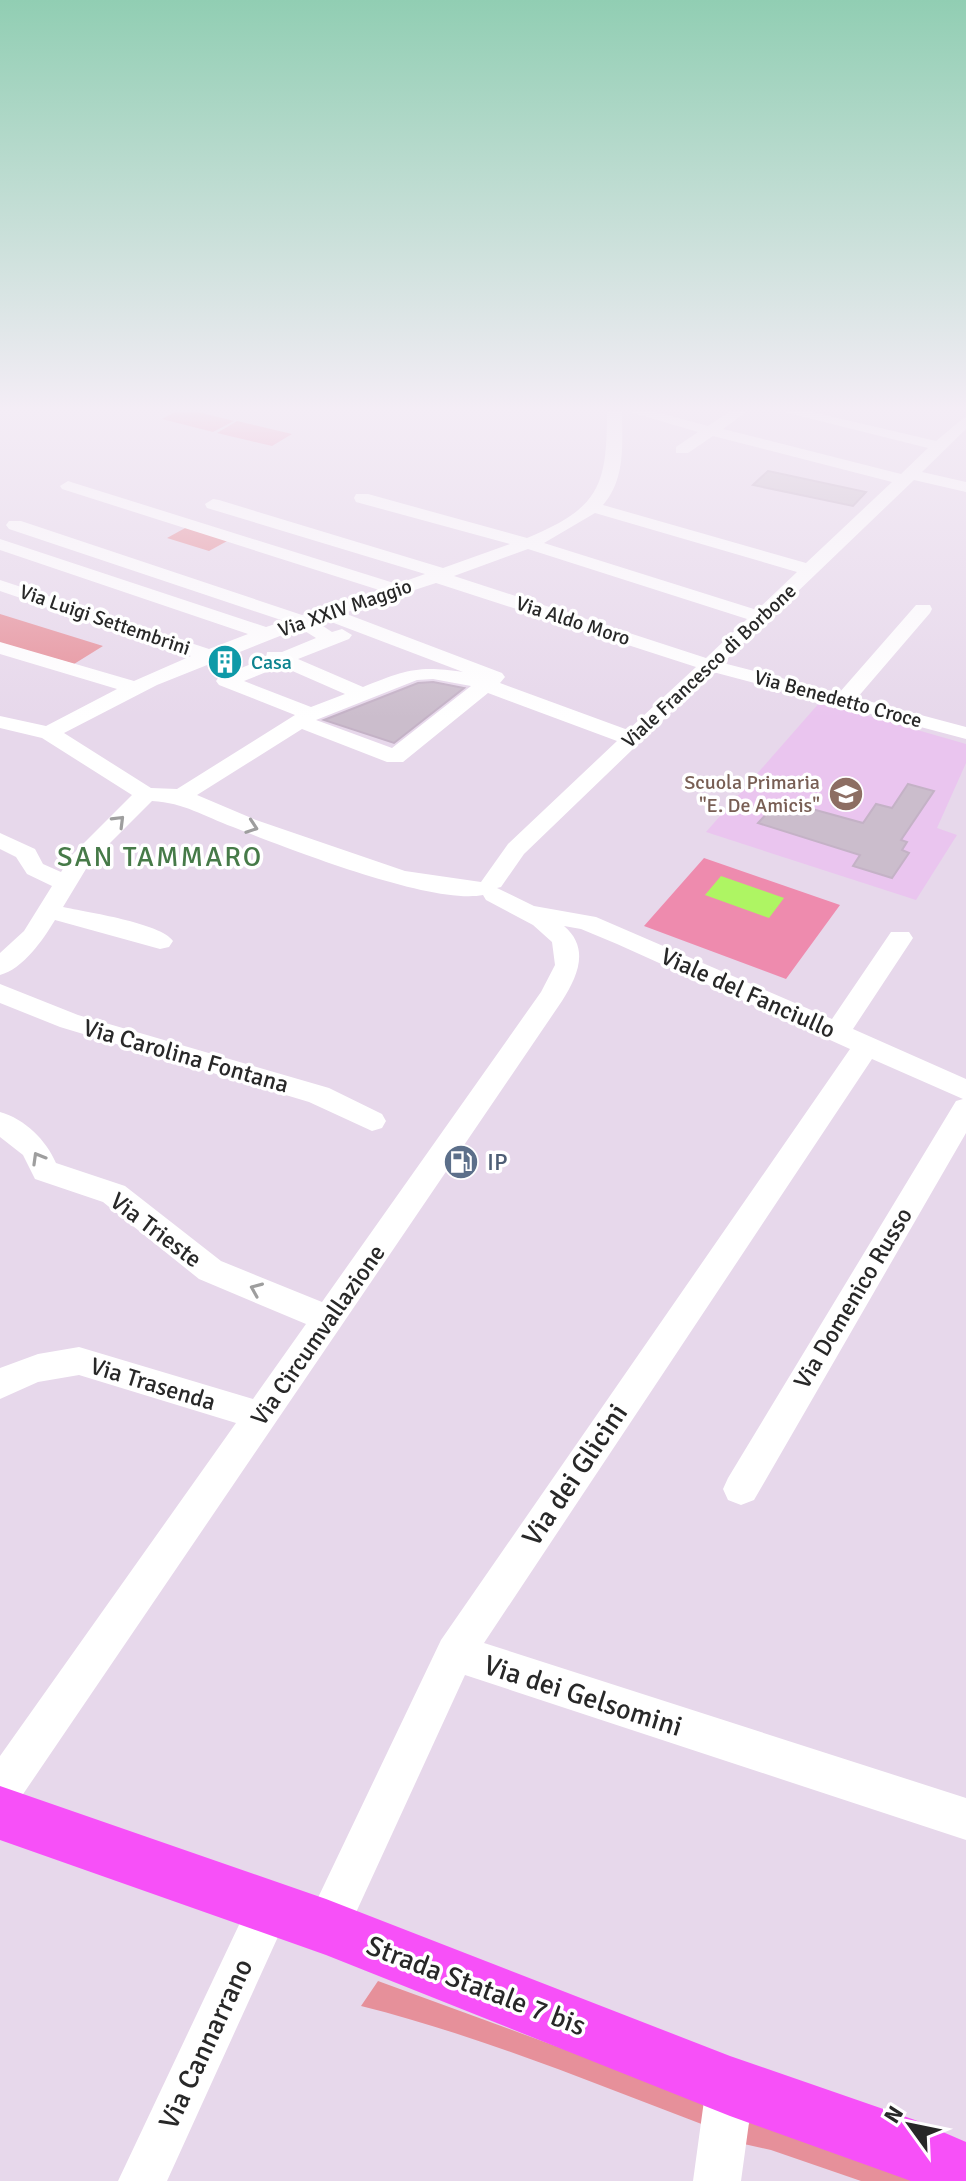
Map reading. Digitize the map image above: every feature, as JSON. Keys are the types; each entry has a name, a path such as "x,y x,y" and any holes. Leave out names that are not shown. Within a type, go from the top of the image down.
{"main road":[{"name":"Strada Statale 7 bis","path":"0,1813 270,1906 960,2173"}],"street":[{"path":"156,514 398,590"},
{"name":"Via Aldo Moro","path":"244,514 441,575 709,665"},
{"path":"420,514 526,543 761,617"},
{"name":"Via XXIV Maggio","path":"49,733 134,687 302,621 526,543 560,529 582,514"},
{"path":"615,514 810,570"},
{"name":"Viale Francesco di Borbone","path":"489,889 516,849 869,514"},
{"path":"15,525 302,621 330,639"},
{"path":"0,544 267,634"},
{"name":"Via Luigi Settembrini","path":"0,585 211,656"},
{"path":"844,700 923,609"},
{"path":"326,613 495,677 395,757 226,681 361,627"},
{"path":"244,643 361,693"},
{"path":"0,648 134,687"},
{"name":"Via Benedetto Croce","path":"709,665 966,733"},
{"path":"181,796 306,717 414,674 433,673 485,685 632,739"},
{"path":"0,722 49,733 146,794 181,796 216,814 409,880 450,889 489,889"},
{"path":"0,967 33,936 80,860 146,794"},
{"path":"0,840 27,854 28,862 35,869 65,883"},
{"name":"Via Circumvallazione","path":"0,1791 553,995 568,965 564,939 542,920 489,889"},
{"path":"48,911 140,933 160,941"},
{"name":"Viale del Fanciullo","path":"526,912 587,922 966,1090"},
{"name":"Via dei Glicini","path":"326,1927 455,1653 852,1039 900,938"},
{"name":"Via Carolina Fontana","path":"0,993 69,1021 319,1095 372,1121"},
{"name":"Via Domenico Russo","path":"741,1489 966,1108"},
{"name":"Via Trieste","path":"0,1122 35,1149 45,1171 114,1194 210,1270 328,1319"},
{"name":"Via Trasenda","path":"0,1385 20,1372 49,1364 79,1361 261,1416"},
{"name":"Via dei Gelsomini","path":"455,1653 966,1819"},
{"name":"Via Cannarrano","path":"142,2181 270,1906"},
{"path":"717,2181 730,2086"}],"shaded area":[{"path":"187,527 229,540 209,551 167,538"},
{"path":"0,614 103,646 74,664 0,643"},
{"name":"Scuola Primaria \"E. De Amicis\"","path":"820,702 966,744 966,763 937,828 957,835 916,900 706,832"},
{"path":"704,858 840,905 786,979 644,926"},
{"path":"721,876 784,898 769,918 705,895"},
{"path":"378,1981 695,2097 706,2108 712,2128 494,2046 361,2006"},
{"path":"751,2121 915,2181 861,2181 771,2150 735,2142"}],"building":[{"path":"433,682 464,688 394,743 324,720 418,683"},
{"path":"908,784 934,791 901,840 907,842 902,850 909,853 892,878 853,866 860,855 758,823 772,808 794,804 863,823 876,804 892,808"}],"place":[{"name":"Casa","path":"225,662"},
{"name":"Scuola Primaria \"E. De Amicis\"","path":"846,794"},
{"name":"IP","path":"461,1162"}],"district":[{"name":"SAN TAMMARO","path":"160,857"}]}
